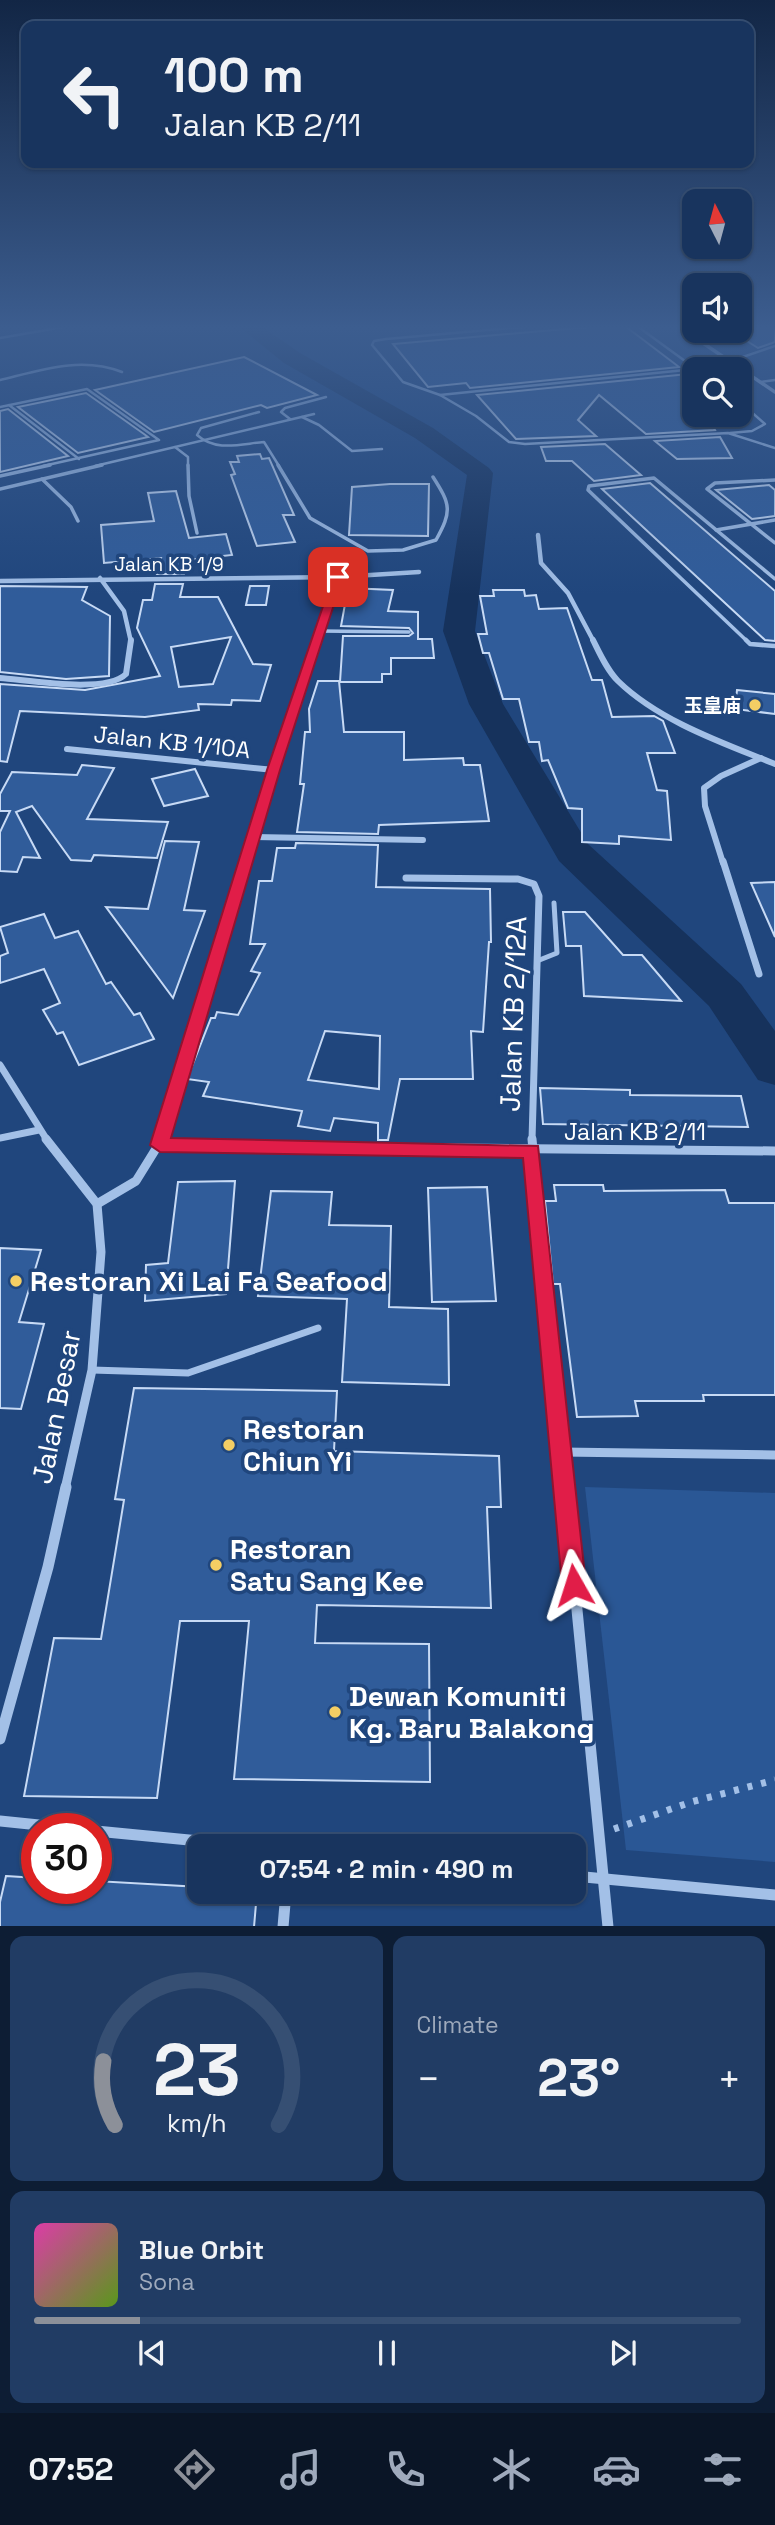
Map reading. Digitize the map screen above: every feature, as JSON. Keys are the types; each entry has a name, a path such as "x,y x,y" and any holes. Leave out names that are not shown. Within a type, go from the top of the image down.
{"street":[{"path":"538,536 536,553 541,565 568,594 617,681 667,714 775,764"},
{"name":"Jalan KB 1/9","path":"0,581 338,577 419,572"},
{"path":"0,1065 39,1130 97,1204 136,1181 160,1145 274,770 338,577"},
{"path":"0,678 103,682 120,679 126,673 132,640 130,620 125,606 100,578"},
{"name":"Jalan KB 1/10A","path":"67,749 274,770"},
{"path":"759,974 705,806 704,788 721,776 761,758"},
{"path":"254,837 423,840"},
{"name":"Jalan KB 2/12A","path":"406,878 518,879 534,884 540,896 532,1151 608,1926"},
{"path":"0,1138 39,1130"},
{"name":"Jalan KB 2/11","path":"160,1145 532,1151 775,1151"},
{"name":"Jalan Besar","path":"0,1739 48,1567 92,1370 102,1252 97,1204"},
{"path":"562,1452 775,1455"},
{"path":"0,1821 21,1823"},
{"path":"112,1833 187,1840"},
{"path":"586,1877 775,1895"},
{"path":"283,1926 285,1904"}],"lane":[{"path":"22,416 79,459"},
{"path":"0,476 159,440 125,416"},
{"path":"245,416 201,428 197,435 202,441 216,446 264,442 310,519 368,551 403,550 436,540 449,516 445,496 433,477"},
{"path":"286,416 290,419"},
{"path":"0,489 306,416"},
{"path":"476,416 509,442 525,444 752,431 765,424 756,416"},
{"path":"302,417 319,425 352,451 382,449"},
{"path":"728,433 775,448"},
{"path":"175,447 187,457 189,496 197,533"},
{"path":"50,466 60,475"},
{"path":"774,577 654,478 589,486 588,490 750,644 775,646"},
{"path":"42,479 71,507 78,521"},
{"path":"775,480 708,486 707,489 775,543"},
{"path":"716,530 775,520"},
{"path":"320,631 409,632"},
{"path":"537,961 558,953 554,903"},
{"path":"92,1370 188,1373 318,1328"}],"path":[{"path":"600,1834 691,1802 775,1780"}],"shaded area":[{"path":"585,1487 775,1493 775,1862 626,1850"}],"building":[{"path":"0,416 17,416 68,456 0,472"},
{"path":"30,416 118,416 148,437 78,453"},
{"path":"131,416 218,416 154,432"},
{"path":"496,416 581,416 578,420 596,436 516,439"},
{"path":"624,416 682,416 682,427 713,427 715,430 646,434"},
{"path":"720,437 732,458 677,459 655,441"},
{"path":"605,444 641,475 594,481 572,461 546,461 541,447"},
{"path":"260,454 262,459 269,458 294,515 283,515 295,542 257,546 231,475 235,474 230,462 239,462 237,456"},
{"path":"650,483 775,591 775,641 765,640 602,489"},
{"path":"429,484 428,536 349,535 352,487"},
{"path":"769,485 775,490 775,516 752,519 716,490"},
{"path":"176,491 189,538 226,534 232,555 187,560 184,574 157,574 161,558 104,563 101,525 154,521 148,493"},
{"path":"155,584 183,584 180,597 218,597 253,664 271,665 260,701 232,700 231,705 198,704 199,710 145,717 20,711 7,762 0,761 0,684 85,690 160,676 137,628 143,600 152,600","holes":["231,637 213,684 179,687 171,647"]},
{"path":"0,586 87,587 82,600 110,616 109,676 66,679 0,672"},
{"path":"250,586 269,586 266,605 246,605"},
{"path":"348,588 393,590 388,611 418,612 418,639 432,639 434,658 391,658 391,674 382,674 382,682 340,682 343,636 409,636 413,633 409,628 341,626"},
{"path":"493,590 524,590 525,596 536,595 539,609 567,608 592,680 602,680 612,717 654,716 663,721 675,753 647,753 657,790 667,791 671,840 619,836 619,844 582,842 582,809 568,808 548,760 542,761 539,742 529,742 519,699 503,699 489,653 483,653 478,634 487,634 480,596 494,596"},
{"path":"318,681 339,681 344,732 404,732 404,760 463,758 464,765 480,765 489,821 379,825 378,834 297,832 304,784 300,784 305,732 310,732 309,709"},
{"path":"737,690 775,694 775,714 735,709"},
{"path":"82,765 114,768 87,819 168,822 157,858 94,855 91,861 71,860 32,806 16,812 40,858 23,857 17,872 0,871 0,832 10,811 0,811 0,794 12,772 77,775"},
{"path":"195,769 208,796 164,806 152,779"},
{"path":"165,841 199,842 184,910 205,911 173,998 106,907 148,909"},
{"path":"296,843 378,845 376,887 490,889 491,942 483,1032 471,1031 473,1079 400,1079 388,1140 378,1140 378,1123 334,1118 330,1131 298,1126 302,1111 203,1096 209,1082 187,1079 211,1018 215,1018 217,1012 238,1015 260,973 251,971 265,944 250,944 259,881 272,881 277,848 295,848","holes":["325,1031 380,1036 379,1089 308,1080"]},
{"path":"775,882 775,937 751,883"},
{"path":"563,912 585,912 623,955 642,955 681,1001 584,996 581,946 566,946"},
{"path":"44,914 55,938 78,931 106,984 111,982 134,1015 140,1013 154,1039 79,1065 63,1032 57,1034 43,1010 60,1003 44,969 0,983 0,956 8,953 0,927"},
{"path":"540,1088 630,1090 630,1095 741,1096 748,1127 543,1124"},
{"path":"235,1181 226,1294 145,1301 146,1265 168,1263 178,1182"},
{"path":"554,1185 603,1185 604,1191 725,1190 729,1203 775,1203 775,1395 703,1395 704,1401 635,1401 638,1416 577,1417 560,1284 553,1284 545,1201 556,1201"},
{"path":"487,1187 496,1301 432,1302 428,1188"},
{"path":"271,1191 332,1192 329,1225 391,1226 389,1307 448,1309 449,1385 342,1382 347,1299 258,1296"},
{"path":"0,1248 41,1250 19,1322 44,1324 21,1409 0,1408"},
{"path":"134,1388 337,1391 334,1451 499,1456 501,1507 487,1507 491,1608 317,1605 315,1643 429,1644 430,1782 234,1779 249,1621 180,1621 157,1798 24,1796 54,1638 101,1639 124,1500 115,1499"},
{"path":"6,1876 21,1877 21,1904 112,1904 112,1882 187,1886 187,1904 256,1904 254,1926 0,1926 0,1902"}],"waterway":[{"path":"394,416 424,433 480,473 459,631 486,704 573,852 725,995 775,1067"}],"place":[{"name":"玉皇庙","path":"755,705"},
{"name":"Restoran Xi Lai Fa Seafood","path":"16,1281"},
{"name":"Restoran Chiun Yi","path":"229,1445"},
{"name":"Restoran Satu Sang Kee","path":"216,1565"},
{"name":"Dewan Komuniti Kg. Baru Balakong","path":"335,1712"}],"route":[{"path":"338,577 274,770 160,1145 532,1151 574,1585"}]}
